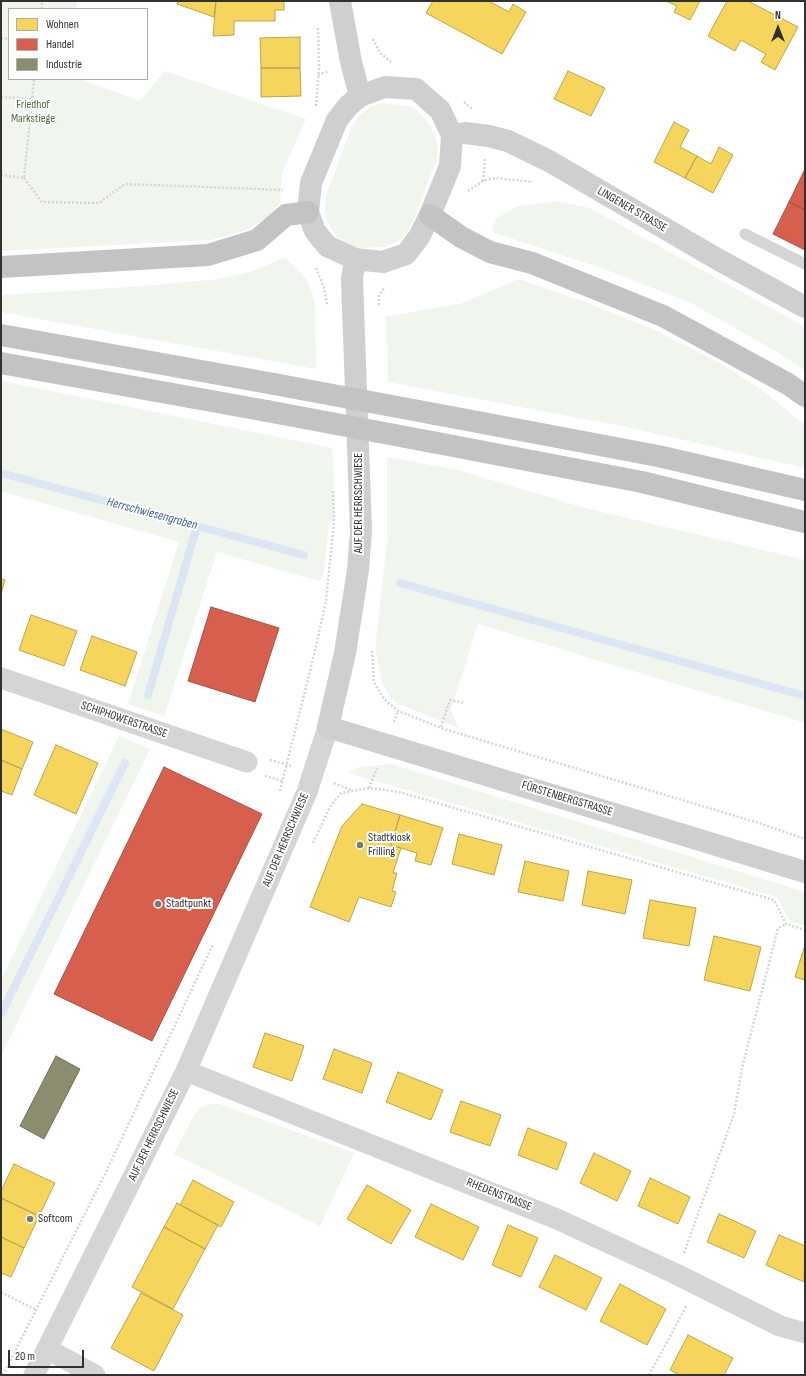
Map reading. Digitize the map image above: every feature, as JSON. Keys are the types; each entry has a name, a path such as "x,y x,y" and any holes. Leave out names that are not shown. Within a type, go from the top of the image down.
{"highway":[{"path":"1,267 208,255 257,240 286,215 308,212"},
{"path":"430,215 461,237 490,252 532,263 663,316 762,370 805,396"},
{"path":"1,335 274,384 658,456 805,490"},
{"path":"1,364 267,411 642,482 805,522"}],"street":[{"path":"340,1 351,62 360,96"},
{"path":"385,87 416,89 440,110 452,135 450,166 430,215 418,237 406,254 383,262 355,259 327,246 315,232 308,212 311,183 337,120 348,106 360,96 385,87"},
{"name":"LINGENER STRASSE","path":"452,135 471,134 489,136 508,141 549,161 719,260 805,307"},
{"name":"AUF DER HERRSCHWIESE","path":"34,1375 186,1071 307,792 328,727 346,653 362,531 352,279 355,259"},
{"name":"SCHIPHOWERSTRASSE","path":"1,678 247,762"},
{"name":"FÜRSTENBERGSTRASSE","path":"328,727 805,872"},
{"name":"RHEDENSTRASSE","path":"186,1071 550,1216 676,1274 780,1326 805,1333"},
{"path":"47,1349 95,1375"}],"lane":[{"path":"745,234 805,264"}],"path":[{"path":"316,112 319,68 318,24"},
{"path":"371,36 380,53 393,63"},
{"path":"34,80 24,178 42,202 98,203 125,184 290,190 286,215"},
{"path":"1,97 32,99"},
{"path":"1,175 24,178"},
{"path":"464,194 475,184 495,178 538,182"},
{"path":"314,265 324,288 327,311"},
{"path":"379,312 379,295 382,289 386,286"},
{"path":"279,794 326,601 334,522 333,485"},
{"path":"372,645 371,664 374,682 384,699 398,711 441,727 759,822 805,838"},
{"path":"441,727 450,700 466,703"},
{"path":"370,788 399,792 774,900 786,924"},
{"path":"676,1274 734,1114 742,1068 778,928 786,924 805,930"},
{"path":"3,1375 106,1172 213,943"},
{"path":"649,1375 698,1285"},
{"path":"1,1292 36,1310"}],"green space":[{"name":"Friedhof Markstiege","path":"1,1 77,1 76,8 8,8 8,80 83,80 140,101 165,71 306,119 282,173 280,203 268,217 244,231 211,240 1,251"},
{"path":"383,103 413,107 423,116 433,130 438,145 437,159 411,226 404,236 396,242 384,247 356,248 345,243 333,232 326,218 326,196 352,126 359,116 370,107"},
{"path":"556,201 590,208 805,327 805,371 779,353 691,303 604,269 492,232 496,219 515,207"},
{"path":"285,257 308,281 315,302 316,369 1,312 1,295 145,286 219,279 253,271"},
{"path":"518,279 585,302 655,330 725,366 766,393 805,425 805,468 622,426 388,382 386,317 463,303"},
{"path":"1,381 333,448 334,522 329,522 324,573 319,581 217,552 164,716 128,704 179,542 1,491"},
{"path":"387,457 458,470 585,508 805,560 805,723 478,624 451,710 459,728 396,703 387,693 382,682 376,654 376,639 387,542"},
{"path":"119,736 150,749 1,1056 1,980"},
{"path":"391,764 805,892 805,926 790,921 777,897 348,773 360,767"},
{"path":"211,1104 220,1104 354,1153 320,1226 174,1154 194,1115 201,1107"}],"building: Wohnen":[{"path":"178,1 216,1 214,17 177,4"},
{"path":"216,1 284,1 284,10 275,10 275,21 234,21 234,35 213,36"},
{"path":"433,1 489,1 509,12 513,4 526,12 502,54 426,13"},
{"path":"666,1 700,1 690,20 674,12 677,6"},
{"path":"727,1 748,1 798,27 775,70 761,62 766,54 741,40 735,51 708,36"},
{"path":"300,37 300,68 261,68 260,38"},
{"path":"261,68 300,68 301,96 261,97"},
{"path":"568,71 605,88 591,116 554,99"},
{"path":"674,122 689,130 680,147 697,156 685,178 654,162"},
{"path":"719,147 733,155 713,193 685,178 697,156 711,164"},
{"path":"1,579 5,580 1,594"},
{"path":"31,615 77,631 64,666 19,650"},
{"path":"92,636 137,652 125,686 80,670"},
{"path":"1,729 33,742 22,769 1,760"},
{"path":"56,745 98,763 76,814 34,795"},
{"path":"1,760 22,769 12,795 1,791"},
{"path":"362,804 400,815 391,845 401,848 393,873 397,873 392,891 396,892 391,907 359,897 349,922 310,907 342,826"},
{"path":"400,815 443,828 431,865 415,861 417,853 391,845"},
{"path":"459,834 502,845 494,875 452,864"},
{"path":"525,861 569,871 563,901 518,892"},
{"path":"588,871 632,880 625,914 582,905"},
{"path":"650,900 696,908 689,946 643,938"},
{"path":"714,936 761,947 750,991 704,980"},
{"path":"805,945 805,980 795,977"},
{"path":"265,1033 304,1046 292,1081 253,1067"},
{"path":"334,1049 372,1063 362,1093 323,1079"},
{"path":"398,1072 443,1090 431,1120 386,1102"},
{"path":"461,1101 501,1115 490,1146 450,1132"},
{"path":"528,1128 567,1143 557,1170 518,1155"},
{"path":"594,1153 631,1171 617,1201 580,1183"},
{"path":"14,1164 55,1183 39,1216 1,1198 1,1191"},
{"path":"650,1178 690,1197 678,1224 638,1206"},
{"path":"193,1180 234,1202 221,1227 180,1205"},
{"path":"367,1185 411,1210 391,1244 347,1219"},
{"path":"1,1198 39,1216 24,1248 1,1237"},
{"path":"177,1203 218,1225 205,1249 164,1227"},
{"path":"431,1204 479,1227 463,1260 415,1237"},
{"path":"719,1214 756,1231 744,1258 707,1242"},
{"path":"508,1225 538,1238 521,1277 492,1265"},
{"path":"164,1227 205,1249 173,1309 132,1287"},
{"path":"779,1235 805,1246 804,1282 766,1265"},
{"path":"1,1237 24,1248 11,1277 1,1273"},
{"path":"555,1255 602,1278 586,1310 539,1287"},
{"path":"620,1284 666,1309 647,1345 600,1321"},
{"path":"141,1293 183,1315 154,1371 111,1348"},
{"path":"688,1335 733,1358 724,1375 679,1375 670,1370"}],"building: Handel":[{"path":"805,169 805,210 789,202"},
{"path":"789,202 805,210 805,250 773,234"},
{"path":"211,607 279,628 255,702 188,681"},
{"name":"Stadtpunkt","path":"164,767 262,814 152,1041 54,994"}],"building: Industrie":[{"path":"56,1056 80,1069 44,1139 20,1126"}],"waterway":[{"name":"Herrschwiesengraben","path":"1,473 304,555"},
{"path":"148,695 197,526"},
{"path":"400,583 805,696"},
{"path":"1,1014 125,763"}],"place":[{"name":"Stadtkiosk Frilling","path":"360,845"},
{"name":"Stadtpunkt","path":"158,904"},
{"name":"Softcom","path":"30,1219"}]}
